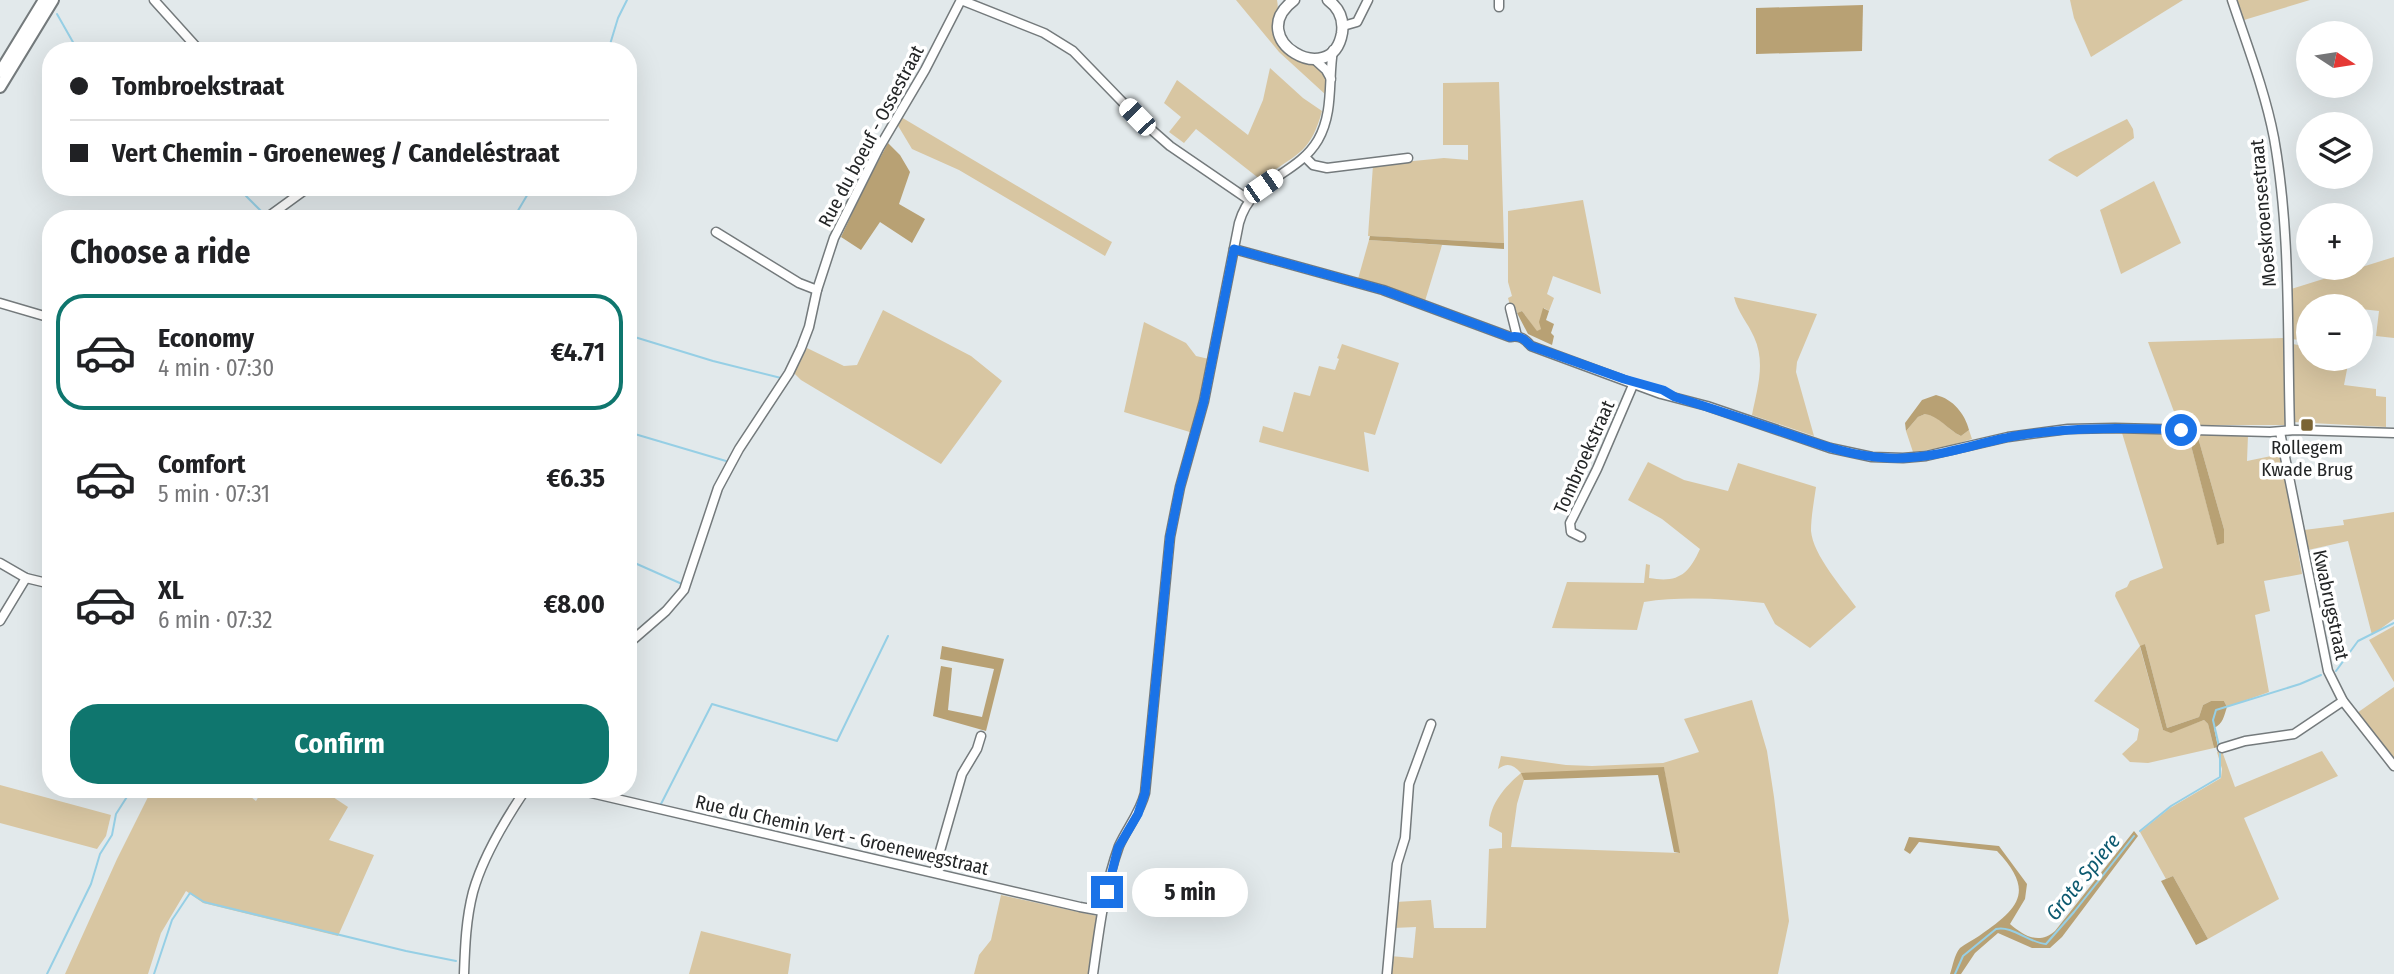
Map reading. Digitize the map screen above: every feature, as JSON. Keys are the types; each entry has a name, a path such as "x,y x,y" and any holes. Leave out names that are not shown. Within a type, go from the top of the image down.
{"highway":[{"path":"0,72 44,0"},
{"path":"0,87 53,0"}],"main road":[{"path":"1279,0 1282,13 1279,29 1285,45 1300,57 1314,59 1333,50 1341,37 1343,26 1339,13 1328,0"},
{"path":"1282,13 1294,0"},
{"path":"1339,13 1343,0"}],"street":[{"path":"154,0 192,42"},
{"path":"961,0 1044,33 1073,51 1162,139 1248,200"},
{"name":"Rue du boeuf - Ossestraat","path":"637,636 666,611 684,590 718,488 739,449 789,373 809,327 817,290 834,238 879,148 925,70 961,0"},
{"path":"1343,26 1355,23 1368,0"},
{"name":"Moeskroensestraat","path":"2232,0 2265,100 2279,172 2284,226 2285,431"},
{"path":"1093,974 1102,911 1118,848 1138,814 1145,793 1170,537 1204,401 1242,211 1248,200 1263,186 1305,157 1321,135 1332,82 1333,50"},
{"path":"1314,59 1326,70 1332,82"},
{"path":"1305,157 1313,165 1327,167 1408,158"},
{"path":"277,210 297,196"},
{"path":"716,232 799,283 817,290"},
{"name":"Tombroekstraat","path":"1234,249 1372,287 1510,337 1517,336 1531,346 1624,379 1652,386 1675,397"},
{"path":"0,303 42,315"},
{"path":"1510,308 1517,336"},
{"name":"Tombroekstraat","path":"1624,379 1633,385 1841,451 1889,458 1933,455 2008,437 2075,429 2394,433"},
{"name":"Tombroekstraat","path":"1581,537 1571,532 1570,523 1597,469 1633,385"},
{"name":"Kwabrugstraat","path":"2285,431 2324,656 2343,701 2394,766"},
{"path":"0,563 26,578 42,582"},
{"path":"0,621 26,578"},
{"path":"2222,748 2245,741 2294,734 2343,701"},
{"path":"1387,974 1397,864 1405,838 1409,784 1431,724"},
{"path":"934,872 957,788 981,736"},
{"path":"464,974 465,938 474,890 490,851 521,798"},
{"name":"Rue du Chemin Vert - Groenewegstraat","path":"614,798 1102,911"}],"shaded area":[{"path":"1236,0 1277,0 1277,31 1282,49 1291,56 1316,65 1327,76 1326,95 1279,52"},
{"path":"2070,0 2183,0 2091,57 2074,18"},
{"path":"2236,0 2310,0 2244,20"},
{"path":"1863,5 1862,51 1756,54 1756,8"},
{"path":"1270,68 1322,111 1306,146 1261,180 1196,129 1184,143 1169,132 1181,117 1164,103 1177,80 1248,135 1263,100"},
{"path":"1499,82 1504,243 1368,236 1373,165 1444,158 1468,160 1468,145 1443,145 1443,83"},
{"path":"901,117 1112,242 1105,256 959,170 912,149 897,124"},
{"path":"2127,119 2133,129 2134,138 2077,177 2048,160 2055,155"},
{"path":"888,143 900,155 910,172 899,204 925,219 912,243 880,222 861,250 841,237"},
{"path":"2154,181 2181,243 2121,274 2100,210"},
{"path":"1583,200 1601,294 1553,276 1547,294 1554,298 1549,311 1544,308 1541,329 1537,332 1522,311 1517,313 1515,308 1511,309 1508,298 1512,296 1508,282 1508,211"},
{"path":"1370,236 1504,243 1504,249 1369,240"},
{"path":"1369,240 1442,245 1425,301 1358,279"},
{"path":"2394,257 2394,338 2376,336 2379,311 2373,310 2373,294 2296,294 2296,340 2291,339 2288,290 2320,280 2373,280 2373,264"},
{"path":"1734,297 1817,314 1797,362 1796,372 1814,436 1752,415 1760,366 1758,347"},
{"path":"1543,308 1549,311 1546,320 1554,324 1551,333 1554,336 1552,345 1528,334 1517,313 1522,311 1537,331 1541,329 1539,322"},
{"path":"883,310 971,356 1002,381 941,464 801,380 794,373 807,348 844,366 857,365"},
{"path":"1144,322 1186,343 1196,356 1209,359 1193,433 1124,412"},
{"path":"2284,338 2286,425 2179,425 2148,342"},
{"path":"1342,344 1399,363 1375,435 1364,432 1369,472 1259,442 1263,426 1283,432 1294,392 1310,396 1319,366 1335,370"},
{"path":"2293,344 2296,345 2296,371 2347,371 2344,385 2376,389 2376,396 2386,397 2386,427 2293,422"},
{"path":"1936,395 1957,408 1965,418 1969,430 1961,436 1935,417 1925,414 1918,417 1906,431 1905,423 1922,400"},
{"path":"1925,414 1935,417 1961,436 1969,430 1972,439 1946,447 1913,452 1906,431 1918,417"},
{"path":"2122,433 2188,434 2217,544 2224,529 2197,434 2248,435 2247,461 2281,454 2302,574 2264,581 2270,611 2255,615 2269,692 2227,707 2224,701 2211,701 2203,705 2199,717 2167,728 2145,644 2140,647 2163,730 2171,732 2204,720 2208,724 2214,748 2148,763 2130,762 2122,754 2137,740 2139,729 2094,701 2140,646 2115,596 2116,592 2127,587 2130,581 2163,568"},
{"path":"2188,434 2197,434 2224,529 2224,543 2217,545"},
{"path":"1648,462 1684,480 1728,491 1738,463 1816,487 1811,526 1813,540 1829,571 1856,607 1810,648 1775,624 1764,603 1734,600 1644,602 1637,630 1552,628 1567,582 1644,583 1646,564 1650,565 1649,578 1675,578 1686,571 1696,558 1700,549 1662,519 1628,500"},
{"path":"2394,512 2394,619 2372,635 2348,541 2308,550 2304,530 2344,525 2343,520"},
{"path":"2394,626 2394,682 2369,640"},
{"path":"2145,644 2167,728 2199,717 2203,705 2211,701 2224,701 2227,707 2224,717 2214,728 2218,747 2214,748 2208,724 2204,720 2171,733 2163,730 2140,646"},
{"path":"942,646 1004,659 986,731 933,716 941,666 952,668 948,710 982,717 994,669 940,659"},
{"path":"2394,687 2394,760 2357,713"},
{"path":"1752,700 1767,751 1789,921 1778,974 1390,974 1390,956 1413,958 1416,927 1393,928 1395,902 1431,900 1434,928 1486,928 1489,849 1502,848 1502,833 1489,826 1490,818 1499,796 1521,773 1510,765 1498,769 1501,756 1566,765 1663,763 1699,752 1684,719","holes":["1664,768 1679,853 1511,847 1517,804 1524,780"]},
{"path":"2222,751 2235,787 2322,751 2338,776 2244,818 2279,899 2208,939 2173,876 2166,879 2140,832 2170,808 2221,778 2222,769 2217,752"},
{"path":"1664,767 1680,853 1674,852 1658,775 1524,780 1521,773"},
{"path":"0,785 111,815 106,836 97,849 0,823"},
{"path":"148,798 252,798 256,801 258,798 334,798 348,807 329,840 374,855 338,936 203,903 186,891 161,933 148,974 65,974"},
{"path":"2134,831 2138,836 2062,937 2050,948 2032,948 1998,933 1975,953 1961,974 1950,974 1960,948 1993,926 2013,907 2019,888 2016,877 1997,851 1919,842 1910,854 1904,850 1909,837 1999,846 2027,884 2025,899 2010,924 2026,935 2043,938 2055,931"},
{"path":"2173,876 2208,939 2196,945 2161,881"},
{"path":"1001,895 1097,916 1089,974 974,974 979,955 991,940"},
{"path":"701,931 791,954 788,974 689,974"}],"waterway":[{"path":"611,42 627,0"},
{"path":"57,14 73,42"},
{"path":"246,196 260,210"},
{"path":"518,210 527,196"},
{"path":"637,338 781,378"},
{"path":"637,435 726,461"},
{"path":"637,564 682,584"},
{"name":"Grote Spiere","path":"2336,671 2358,641 2394,623"},
{"path":"661,804 712,704 837,741 888,636"},
{"name":"Grote Spiere","path":"2219,746 2213,720 2216,710 2321,675"},
{"name":"Grote Spiere","path":"2140,831 2171,806 2220,777 2220,753"},
{"path":"47,974 91,884 100,854 112,835 116,814 126,798"},
{"name":"Grote Spiere","path":"1955,974 1963,956 1996,929 2002,928 2046,944 2134,836"},
{"path":"154,974 172,920 190,893 204,902 456,961"}],"place":[{"name":"Rollegem Kwade Brug","path":"2307,425"}],"route":[{"path":"1107,892 1118,848 1138,814 1145,793 1170,537 1214,356 1234,249 1383,290 1510,337 1517,336 1531,346 1624,379 1635,380 1675,397 1861,456 1919,457 2008,437 2063,430 2181,430"}]}
